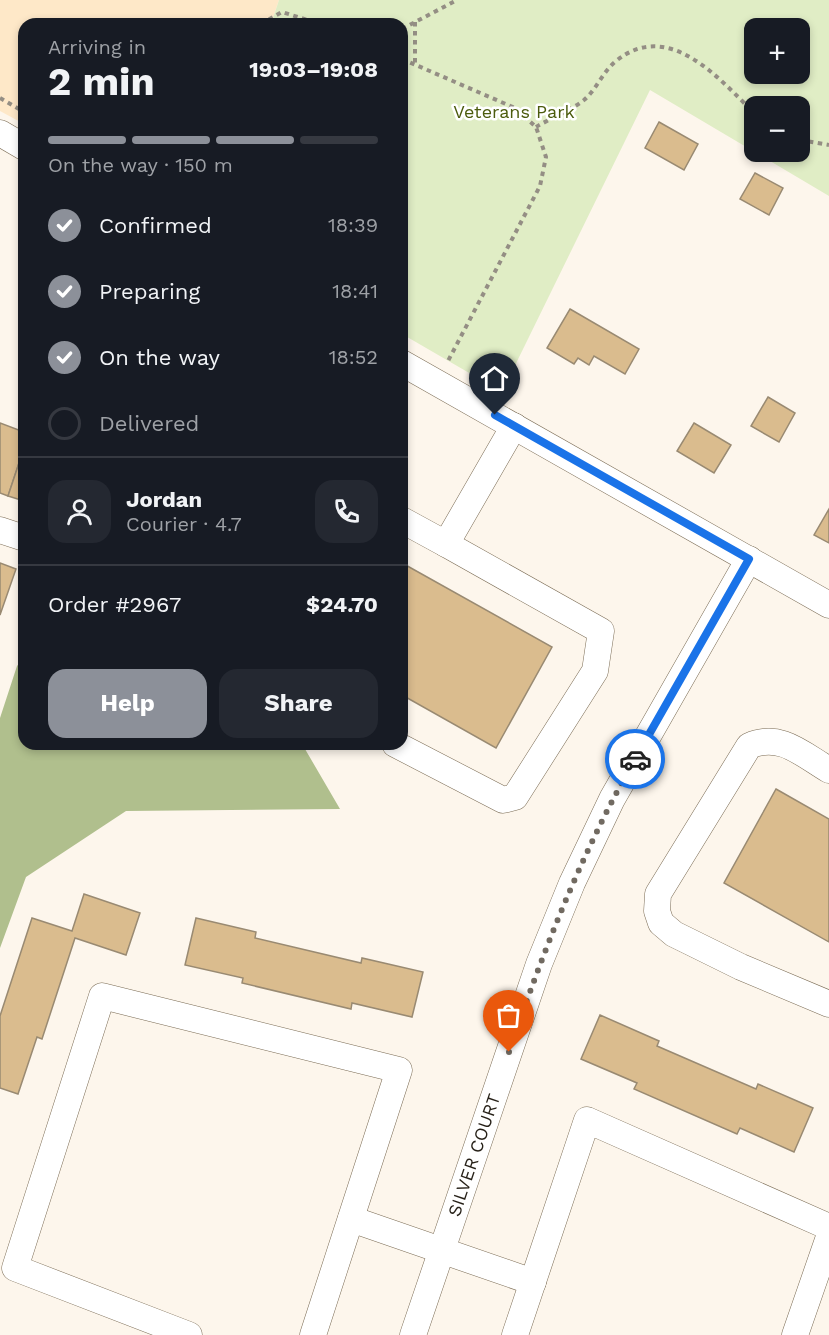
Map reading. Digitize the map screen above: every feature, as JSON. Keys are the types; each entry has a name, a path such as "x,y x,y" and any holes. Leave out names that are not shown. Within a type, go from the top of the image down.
{"street":[{"path":"0,133 18,144"},
{"path":"408,366 829,604"},
{"path":"446,544 514,426"},
{"path":"407,750 503,800 515,797 595,671 601,631 408,523"},
{"path":"0,530 18,536"},
{"name":"SILVER COURT","path":"413,1335 539,964 572,883 612,799 749,559"},
{"path":"829,770 782,743 771,740 749,746 657,894 657,911 661,923 674,934 741,967 829,1004"},
{"path":"189,1335 15,1268 102,996 399,1070 313,1335"},
{"path":"515,1335 587,1120 829,1227"},
{"path":"351,1219 533,1282"},
{"path":"795,1335 829,1238"}],"path":[{"path":"408,26 457,0"},
{"path":"272,18 282,12 301,18"},
{"path":"415,22 415,67"},
{"path":"536,127 584,99 615,61 639,47 648,46 666,45 696,61 744,104"},
{"path":"408,63 515,108 536,127 546,157 540,186 511,246 437,381"},
{"path":"0,98 18,108"},
{"path":"810,142 829,145"}],"shaded area":[{"path":"0,0 279,0 273,18 18,18 18,121 0,111"}],"green space":[{"name":"Veterans Park","path":"279,0 829,0 829,196 772,162 810,162 810,96 744,96 744,146 650,90 502,392 408,337 408,18 273,18"},
{"path":"17,666 18,750 306,750 340,809 126,811 26,877 0,948 0,718"}],"building":[{"path":"659,122 698,144 684,170 645,148"},
{"path":"755,173 783,188 769,215 740,199"},
{"path":"570,309 639,349 625,374 594,356 589,365 578,358 574,364 547,348"},
{"path":"768,397 795,413 779,442 751,426"},
{"path":"0,423 18,430 18,466 8,496 0,493"},
{"path":"694,423 731,445 714,473 677,451"},
{"path":"18,466 18,499 8,496"},
{"path":"829,509 829,543 814,535"},
{"path":"0,563 16,569 0,615"},
{"path":"408,566 552,647 496,748 408,698"},
{"path":"776,789 829,819 829,942 724,883"},
{"path":"84,894 140,913 126,955 75,938 42,1039 37,1037 18,1094 0,1088 0,1016 32,918 72,931"},
{"path":"196,918 256,932 255,938 361,963 362,958 423,972 412,1017 352,1003 351,1009 242,983 243,978 185,965"},
{"path":"600,1015 659,1041 657,1046 756,1089 758,1084 813,1108 794,1152 740,1128 737,1134 634,1089 637,1083 581,1059"}],"way so far":[{"path":"509,1052 539,964 572,883 612,799 635,759"}],"route":[{"path":"495,415 749,559 635,759"}]}
